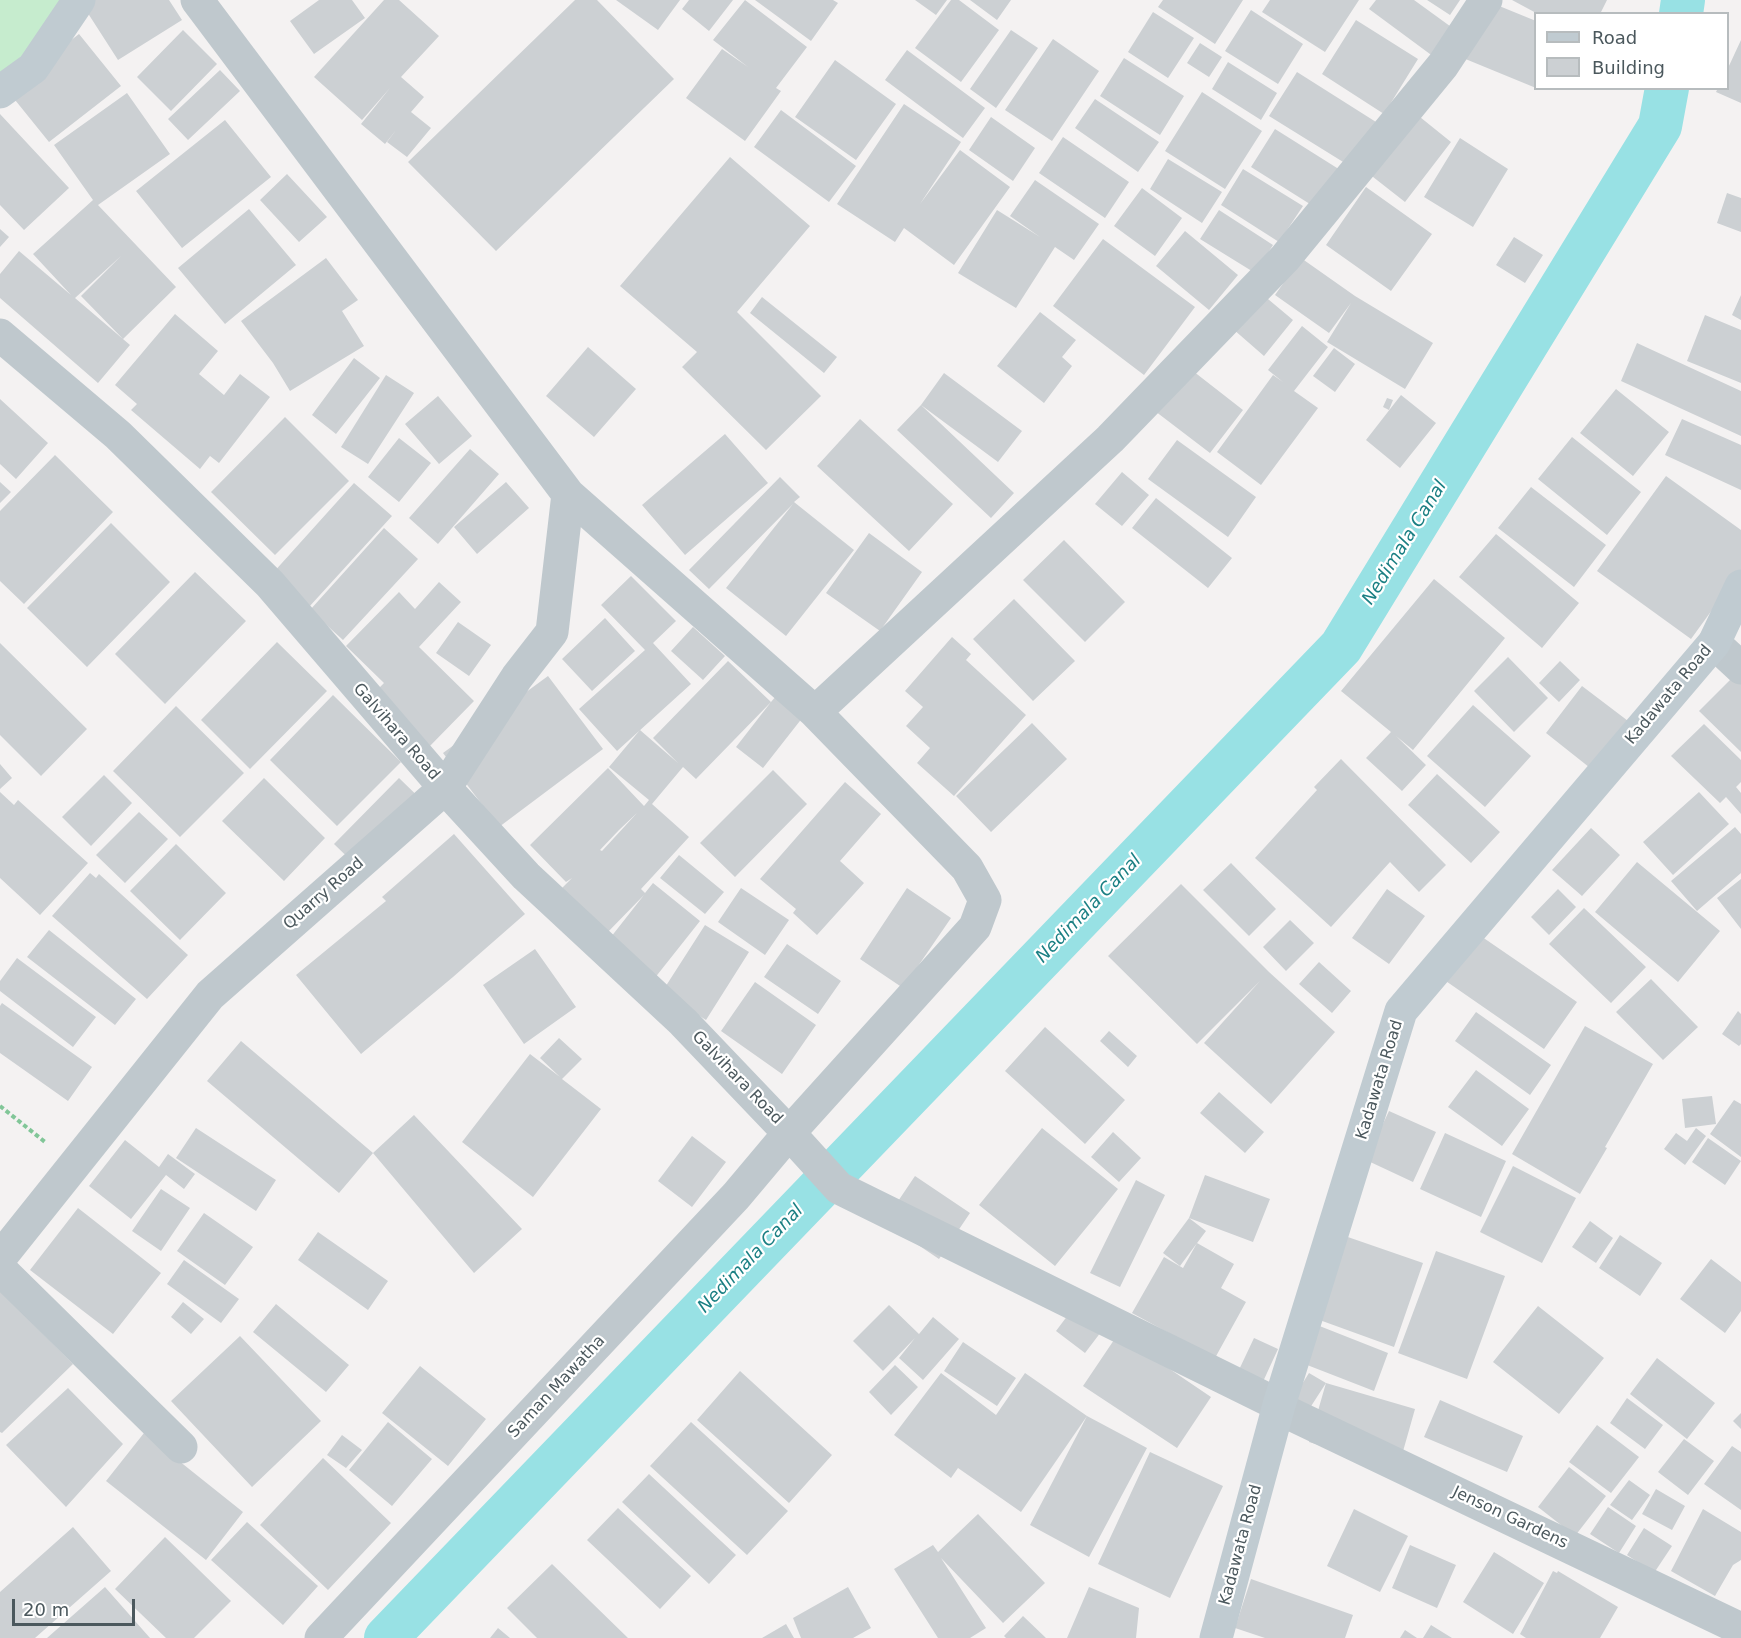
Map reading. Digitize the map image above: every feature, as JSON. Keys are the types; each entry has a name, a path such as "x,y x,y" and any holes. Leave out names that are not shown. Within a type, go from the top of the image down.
{"street":[{"path":"0,92 33,68 79,0"},
{"name":"Saman Mawatha","path":"197,0 568,494 815,712 967,868 985,900 975,927 789,1133 736,1196 321,1638"},
{"path":"815,712 1110,439 1285,258 1443,64 1486,0"},
{"name":"Galvihara Road","path":"0,335 118,435 270,584 445,788 526,876 683,1022 839,1188 1278,1406"},
{"name":"Quarry Road","path":"0,1258 210,995 445,788 517,677 552,632 568,494"},
{"name":"Kadawata Road","path":"1216,1638 1278,1406 1401,1011 1714,643 1741,586"},
{"path":"1714,643 1741,668"},
{"path":"0,1269 181,1447"},
{"name":"Jenson Gardens","path":"1278,1406 1741,1629"}],"path":[{"path":"0,1106 74,1165"}],"green space":[{"path":"0,0 79,0 0,92"}],"building":[{"path":"89,0 169,0 182,20 118,60 82,4"},
{"path":"319,0 352,0 365,18 314,54 290,21"},
{"path":"384,0 399,0 439,36 401,77 424,97 411,112 431,128 407,157 387,142 396,130 385,144 361,124 390,88 362,120 314,77"},
{"path":"575,0 597,0 674,79 496,251 408,162"},
{"path":"616,0 680,0 658,30"},
{"path":"689,0 733,0 709,31 682,9"},
{"path":"745,0 807,47 776,88 781,91 745,141 686,98 722,49 748,67 713,40"},
{"path":"755,0 833,0 838,3 811,41"},
{"path":"915,0 947,0 936,15"},
{"path":"951,0 959,0 999,30 961,82 915,48"},
{"path":"970,0 1011,0 997,20"},
{"path":"1163,0 1243,0 1215,44 1158,7"},
{"path":"1270,0 1359,0 1325,52 1262,12"},
{"path":"1376,0 1414,0 1454,29 1434,57 1369,9"},
{"path":"1427,0 1460,0 1450,15"},
{"path":"1512,0 1607,0 1601,12 1534,12"},
{"path":"1487,1 1534,20 1534,87 1463,58"},
{"path":"1251,10 1303,44 1278,84 1225,51"},
{"path":"1153,12 1194,38 1168,78 1128,52"},
{"path":"1356,20 1418,59 1384,114 1322,74"},
{"path":"183,30 217,64 171,111 137,77"},
{"path":"1011,30 1038,48 996,108 970,89"},
{"path":"79,34 121,86 49,142 7,90"},
{"path":"1053,39 1099,71 1052,141 1005,110"},
{"path":"1741,40 1741,103 1716,92 1717,90 1729,90 1729,66"},
{"path":"1200,43 1222,57 1209,77 1187,63"},
{"path":"907,50 985,108 963,138 885,80"},
{"path":"1124,58 1184,96 1160,135 1100,96"},
{"path":"835,60 896,104 856,160 795,117"},
{"path":"1228,62 1277,93 1261,120 1212,89"},
{"path":"220,70 240,91 188,140 168,119"},
{"path":"1297,72 1376,122 1348,165 1269,116"},
{"path":"1202,92 1262,131 1225,189 1165,151"},
{"path":"127,93 170,154 98,205 176,287 123,339 81,296 121,256 75,298 130,345 98,383 0,298 0,274 19,251 71,295 33,254 93,200 54,145"},
{"path":"1095,99 1159,142 1138,172 1075,128"},
{"path":"904,104 961,142 920,204 960,150 1010,187 954,265 904,228 895,242 837,204"},
{"path":"781,110 856,166 829,202 754,147"},
{"path":"1415,113 1451,142 1405,202 1368,173"},
{"path":"0,114 69,188 24,230 0,205"},
{"path":"991,117 1035,148 1013,181 969,150"},
{"path":"225,120 271,177 182,248 136,191"},
{"path":"1275,129 1345,173 1321,211 1251,167"},
{"path":"1063,137 1129,182 1105,218 1039,173"},
{"path":"1460,138 1508,169 1473,227 1424,197"},
{"path":"730,157 810,226 737,312 821,396 766,450 682,367 697,352 620,286"},
{"path":"1168,159 1222,192 1202,223 1150,189"},
{"path":"1243,169 1303,206 1279,242 1221,205"},
{"path":"287,174 327,217 299,242 260,200"},
{"path":"1035,180 1099,224 1074,260 1055,247 1016,308 958,273 997,210 1040,237 1010,216"},
{"path":"1366,187 1432,234 1391,291 1326,245"},
{"path":"1142,188 1182,218 1155,256 1114,226"},
{"path":"1727,193 1741,198 1741,232 1717,223"},
{"path":"249,209 296,265 225,324 178,268"},
{"path":"1219,210 1273,245 1255,273 1200,239"},
{"path":"0,229 9,237 0,247"},
{"path":"1185,231 1238,275 1209,310 1156,266"},
{"path":"1514,237 1543,255 1525,283 1496,265"},
{"path":"1103,239 1195,307 1144,375 1053,306"},
{"path":"326,258 358,300 342,311 364,346 290,391 273,363 241,321"},
{"path":"1301,258 1355,296 1433,343 1405,389 1327,342 1351,303 1329,333 1275,295"},
{"path":"1262,294 1293,320 1264,356 1233,329"},
{"path":"1741,295 1741,320 1732,315"},
{"path":"762,297 837,357 824,373 750,313"},
{"path":"1040,312 1076,340 1062,357 1072,366 1044,403 997,366"},
{"path":"175,314 218,351 199,374 224,395 240,374 270,397 219,463 210,456 200,469 131,410 137,404 115,385"},
{"path":"1705,315 1741,330 1741,383 1687,361"},
{"path":"1302,326 1328,347 1294,391 1318,408 1261,485 1217,452 1273,375 1283,382 1268,370"},
{"path":"1637,343 1741,391 1741,436 1621,381"},
{"path":"588,347 636,389 594,437 546,396"},
{"path":"1334,348 1355,364 1335,392 1313,376"},
{"path":"354,358 380,378 336,434 312,415"},
{"path":"1184,364 1243,410 1210,453 1151,408"},
{"path":"944,373 1022,431 998,462 921,405"},
{"path":"386,375 414,393 368,464 341,447"},
{"path":"1616,389 1669,432 1633,476 1580,433"},
{"path":"1401,395 1436,423 1400,468 1366,440"},
{"path":"438,396 472,436 439,464 405,424"},
{"path":"1387,398 1393,400 1389,410 1383,407"},
{"path":"0,399 48,443 16,479 0,464"},
{"path":"921,405 1014,493 991,518 897,430"},
{"path":"285,417 349,481 275,555 211,492"},
{"path":"860,419 953,504 909,551 817,466"},
{"path":"1682,419 1741,445 1741,490 1665,455"},
{"path":"725,434 768,483 685,555 642,505"},
{"path":"1572,437 1641,492 1607,535 1538,479"},
{"path":"399,438 431,463 399,502 368,477"},
{"path":"1177,440 1256,497 1228,537 1148,479"},
{"path":"470,449 499,474 438,544 409,518"},
{"path":"55,455 113,512 24,604 0,581 0,511"},
{"path":"1122,472 1149,495 1122,526 1095,504"},
{"path":"1666,476 1741,530 1741,570 1691,639 1597,571"},
{"path":"780,477 800,497 794,502 854,550 786,636 726,588 793,504 709,589 689,570"},
{"path":"0,482 11,492 0,503"},
{"path":"506,482 529,508 477,554 454,527"},
{"path":"354,483 392,516 309,607 272,574"},
{"path":"1531,487 1606,545 1574,587 1498,528"},
{"path":"1156,498 1232,558 1208,588 1132,528"},
{"path":"111,523 170,582 87,667 27,608"},
{"path":"384,528 418,559 343,640 310,610"},
{"path":"869,533 922,572 880,631 826,593"},
{"path":"1496,534 1579,603 1542,648 1459,577"},
{"path":"1064,540 1125,602 1085,642 1023,580"},
{"path":"195,572 246,621 165,704 115,654"},
{"path":"631,576 676,621 653,643 691,684 617,751 579,709 645,650 601,605"},
{"path":"1434,579 1505,638 1413,750 1396,736 1426,765 1402,791 1366,758 1391,732 1341,691"},
{"path":"439,582 461,602 419,647 474,701 428,748 373,694 384,683 346,646 399,592 415,609"},
{"path":"1014,599 1075,661 1033,701 973,639"},
{"path":"605,618 635,651 592,691 562,659"},
{"path":"458,622 491,645 469,676 436,653"},
{"path":"693,627 725,656 703,680 671,651"},
{"path":"952,637 971,654 966,660 1026,715 954,796 917,763 930,748 906,726 923,707 905,691"},
{"path":"277,642 327,691 250,769 201,720"},
{"path":"0,643 87,729 41,776 0,735"},
{"path":"1508,657 1548,698 1514,732 1474,691"},
{"path":"728,661 771,702 696,779 683,767 652,804 689,837 641,889 645,893 653,883 700,921 654,979 607,942 644,895 605,935 560,890 572,878 566,882 530,845 608,768 644,806 649,800 609,767 640,730 678,763 653,738","holes":["637,813 602,851 600,850"]},
{"path":"1560,661 1580,680 1559,702 1539,683"},
{"path":"548,676 603,749 499,827 443,753"},
{"path":"1734,676 1741,682 1741,752 1699,711"},
{"path":"1582,686 1636,727 1599,775 1546,733"},
{"path":"333,695 401,762 337,826 270,760"},
{"path":"776,696 803,717 763,768 736,747"},
{"path":"1473,705 1531,756 1485,807 1427,756"},
{"path":"176,706 244,773 180,837 113,771"},
{"path":"1032,723 1067,759 991,832 956,796"},
{"path":"1704,724 1741,760 1741,782 1736,787 1741,793 1741,814 1726,797 1720,803 1671,756"},
{"path":"1341,759 1446,865 1419,892 1390,862 1331,927 1255,858 1317,790 1314,787"},
{"path":"0,764 12,778 0,789"},
{"path":"773,770 807,804 735,877 700,843"},
{"path":"1437,774 1500,832 1471,863 1408,805"},
{"path":"104,775 132,803 91,846 62,817"},
{"path":"264,778 325,838 284,881 222,821"},
{"path":"399,778 433,811 367,876 334,844"},
{"path":"845,782 881,814 840,861 864,883 817,935 793,913 796,909 760,879"},
{"path":"0,792 14,805 18,800 88,863 40,915 0,878"},
{"path":"1699,792 1729,824 1673,875 1643,842"},
{"path":"139,812 168,839 125,883 96,855"},
{"path":"1735,827 1741,834 1741,873 1697,911 1671,881"},
{"path":"1591,828 1620,855 1582,896 1552,870"},
{"path":"454,834 525,914 361,1054 296,975 386,901 382,897"},
{"path":"176,844 226,893 180,940 130,891"},
{"path":"679,855 724,892 705,914 660,878"},
{"path":"1637,862 1720,931 1678,982 1595,912"},
{"path":"1231,863 1276,909 1249,936 1203,890"},
{"path":"90,873 96,878 99,874 188,955 147,999 52,916"},
{"path":"1741,879 1741,929 1717,898"},
{"path":"1181,884 1269,972 1335,1032 1271,1104 1204,1043 1260,981 1197,1044 1108,956"},
{"path":"741,888 789,920 765,955 718,922"},
{"path":"907,888 951,918 903,988 860,959"},
{"path":"1387,889 1425,916 1389,964 1352,938"},
{"path":"1558,889 1576,907 1549,935 1531,917"},
{"path":"1584,908 1646,967 1611,1003 1549,944"},
{"path":"1290,920 1314,943 1286,971 1263,947"},
{"path":"705,925 749,952 706,1020 662,992"},
{"path":"49,930 136,999 115,1025 27,957"},
{"path":"1472,930 1577,1002 1544,1049 1440,977"},
{"path":"787,944 841,981 818,1014 764,977"},
{"path":"535,949 576,1007 524,1044 483,985"},
{"path":"17,958 96,1017 73,1047 0,991 0,981"},
{"path":"1319,962 1351,991 1332,1013 1299,984"},
{"path":"1651,979 1698,1027 1663,1060 1616,1012"},
{"path":"755,982 816,1025 782,1074 721,1031"},
{"path":"2,1003 92,1067 68,1101 0,1053 0,1006"},
{"path":"1738,1011 1741,1014 1741,1044 1739,1046 1722,1034"},
{"path":"1476,1012 1551,1065 1530,1095 1455,1041"},
{"path":"1585,1026 1653,1064 1580,1194 1512,1154"},
{"path":"1045,1027 1125,1100 1085,1144 1005,1071"},
{"path":"1109,1031 1137,1056 1128,1067 1100,1041"},
{"path":"559,1038 582,1059 562,1079 601,1109 533,1197 462,1142 530,1054 560,1077 540,1058"},
{"path":"241,1041 373,1153 339,1193 207,1081"},
{"path":"1476,1070 1529,1109 1502,1146 1448,1107"},
{"path":"1219,1092 1264,1132 1245,1153 1200,1113"},
{"path":"1712,1096 1716,1124 1685,1128 1682,1099"},
{"path":"1734,1100 1741,1104 1741,1157 1710,1134"},
{"path":"1389,1111 1436,1132 1413,1182 1366,1160"},
{"path":"414,1115 522,1229 474,1273 373,1153"},
{"path":"196,1128 276,1180 256,1211 176,1158"},
{"path":"1042,1128 1118,1189 1055,1266 979,1205"},
{"path":"1696,1128 1706,1136 1685,1165 1664,1149 1676,1133 1687,1141"},
{"path":"1113,1132 1141,1158 1119,1182 1091,1157"},
{"path":"1445,1133 1506,1161 1481,1217 1420,1189"},
{"path":"692,1136 726,1162 692,1207 658,1181"},
{"path":"1708,1138 1741,1161 1725,1185 1692,1162"},
{"path":"125,1140 159,1167 168,1154 195,1174 184,1189 166,1175 131,1219 89,1186"},
{"path":"1513,1166 1576,1198 1542,1263 1480,1232"},
{"path":"1205,1175 1270,1199 1253,1242 1189,1218"},
{"path":"915,1176 970,1213 939,1259 884,1222"},
{"path":"1136,1180 1165,1195 1120,1287 1090,1273"},
{"path":"161,1189 190,1208 161,1251 132,1231"},
{"path":"78,1208 161,1273 113,1334 30,1270"},
{"path":"204,1213 253,1247 225,1285 177,1251"},
{"path":"1189,1218 1206,1231 1180,1266 1163,1253"},
{"path":"1590,1221 1613,1238 1596,1263 1572,1247"},
{"path":"318,1232 388,1281 368,1310 298,1260"},
{"path":"1342,1235 1423,1263 1394,1347 1314,1318"},
{"path":"1620,1235 1662,1263 1640,1296 1599,1268"},
{"path":"1197,1243 1234,1264 1221,1288 1246,1302 1215,1358 1132,1313 1164,1257 1183,1268"},
{"path":"1436,1251 1505,1276 1467,1379 1398,1353"},
{"path":"1711,1259 1741,1282 1741,1311 1725,1333 1680,1299"},
{"path":"184,1260 239,1299 221,1323 167,1284"},
{"path":"0,1291 73,1364 2,1433 0,1432"},
{"path":"183,1302 204,1319 191,1334 171,1317"},
{"path":"276,1304 349,1365 326,1392 253,1332"},
{"path":"889,1305 919,1334 933,1317 959,1339 923,1380 899,1358 915,1338 883,1371 853,1341"},
{"path":"1538,1306 1604,1358 1559,1414 1493,1362"},
{"path":"1074,1307 1104,1328 1085,1353 1056,1331"},
{"path":"1317,1325 1388,1353 1374,1391 1302,1363"},
{"path":"1118,1334 1211,1397 1177,1448 1083,1386"},
{"path":"240,1336 321,1421 252,1487 171,1401"},
{"path":"1254,1338 1278,1349 1261,1386 1237,1374"},
{"path":"963,1342 1016,1378 997,1406 944,1371"},
{"path":"1657,1358 1715,1403 1687,1439 1630,1394"},
{"path":"895,1365 918,1387 891,1415 869,1392"},
{"path":"420,1366 486,1419 448,1466 382,1413"},
{"path":"740,1371 832,1455 789,1503 697,1420"},
{"path":"941,1373 996,1415 1025,1373 1087,1416 1021,1512 958,1468 951,1478 894,1435"},
{"path":"1309,1373 1326,1383 1297,1428 1281,1418"},
{"path":"1326,1383 1415,1409 1398,1469 1309,1442"},
{"path":"68,1388 123,1444 66,1507 6,1445"},
{"path":"1627,1398 1663,1425 1645,1449 1610,1423"},
{"path":"1440,1400 1523,1436 1507,1472 1424,1437"},
{"path":"1741,1413 1741,1429 1733,1421"},
{"path":"1087,1416 1147,1448 1089,1557 1030,1525"},
{"path":"388,1422 432,1459 392,1506 349,1470"},
{"path":"691,1422 788,1511 747,1555 650,1466"},
{"path":"1597,1425 1639,1457 1611,1493 1569,1462"},
{"path":"144,1433 243,1512 206,1560 106,1481"},
{"path":"342,1435 362,1450 346,1468 327,1455"},
{"path":"1684,1439 1714,1461 1688,1495 1658,1472"},
{"path":"1732,1446 1741,1452 1741,1510 1704,1484"},
{"path":"1150,1452 1223,1486 1170,1598 1098,1564"},
{"path":"323,1458 391,1523 328,1590 260,1525"},
{"path":"1569,1467 1606,1496 1575,1536 1538,1507"},
{"path":"649,1474 736,1555 709,1584 622,1502"},
{"path":"1629,1480 1650,1495 1632,1520 1610,1505"},
{"path":"1656,1489 1685,1506 1672,1530 1642,1514"},
{"path":"1608,1507 1636,1526 1619,1553 1590,1534"},
{"path":"618,1508 691,1576 660,1609 587,1540"},
{"path":"1354,1509 1408,1536 1380,1592 1327,1566"},
{"path":"1703,1509 1741,1532 1741,1560 1733,1565 1715,1596 1671,1571"},
{"path":"978,1514 1045,1583 1003,1623 941,1558 986,1628 970,1638 938,1638 894,1569 933,1545 938,1552"},
{"path":"247,1522 318,1586 283,1625 211,1560"},
{"path":"73,1527 111,1571 35,1638 0,1638 0,1592"},
{"path":"1644,1528 1672,1546 1654,1573 1627,1555"},
{"path":"165,1537 231,1601 194,1638 166,1638 115,1589"},
{"path":"1410,1545 1456,1565 1437,1608 1392,1588"},
{"path":"1494,1552 1544,1583 1513,1634 1463,1602"},
{"path":"552,1564 628,1638 537,1638 507,1608"},
{"path":"1553,1571 1557,1573 1558,1571 1618,1607 1600,1638 1526,1638 1520,1634"},
{"path":"1251,1579 1353,1615 1345,1638 1265,1638 1235,1628"},
{"path":"105,1587 150,1638 47,1638"},
{"path":"848,1587 871,1628 853,1638 801,1638 793,1618"},
{"path":"1089,1587 1139,1608 1136,1638 1067,1638"},
{"path":"1023,1616 1046,1638 1006,1638 1004,1636"},
{"path":"786,1624 794,1638 762,1638"},
{"path":"1431,1625 1452,1638 1423,1638"},
{"path":"498,1628 510,1638 490,1638"},
{"path":"1405,1630 1417,1638 1400,1638"}],"waterway":[{"name":"Nedimala Canal","path":"1681,12 1683,0"},
{"name":"Nedimala Canal","path":"386,1638 1341,647 1660,126 1667,90"}]}
